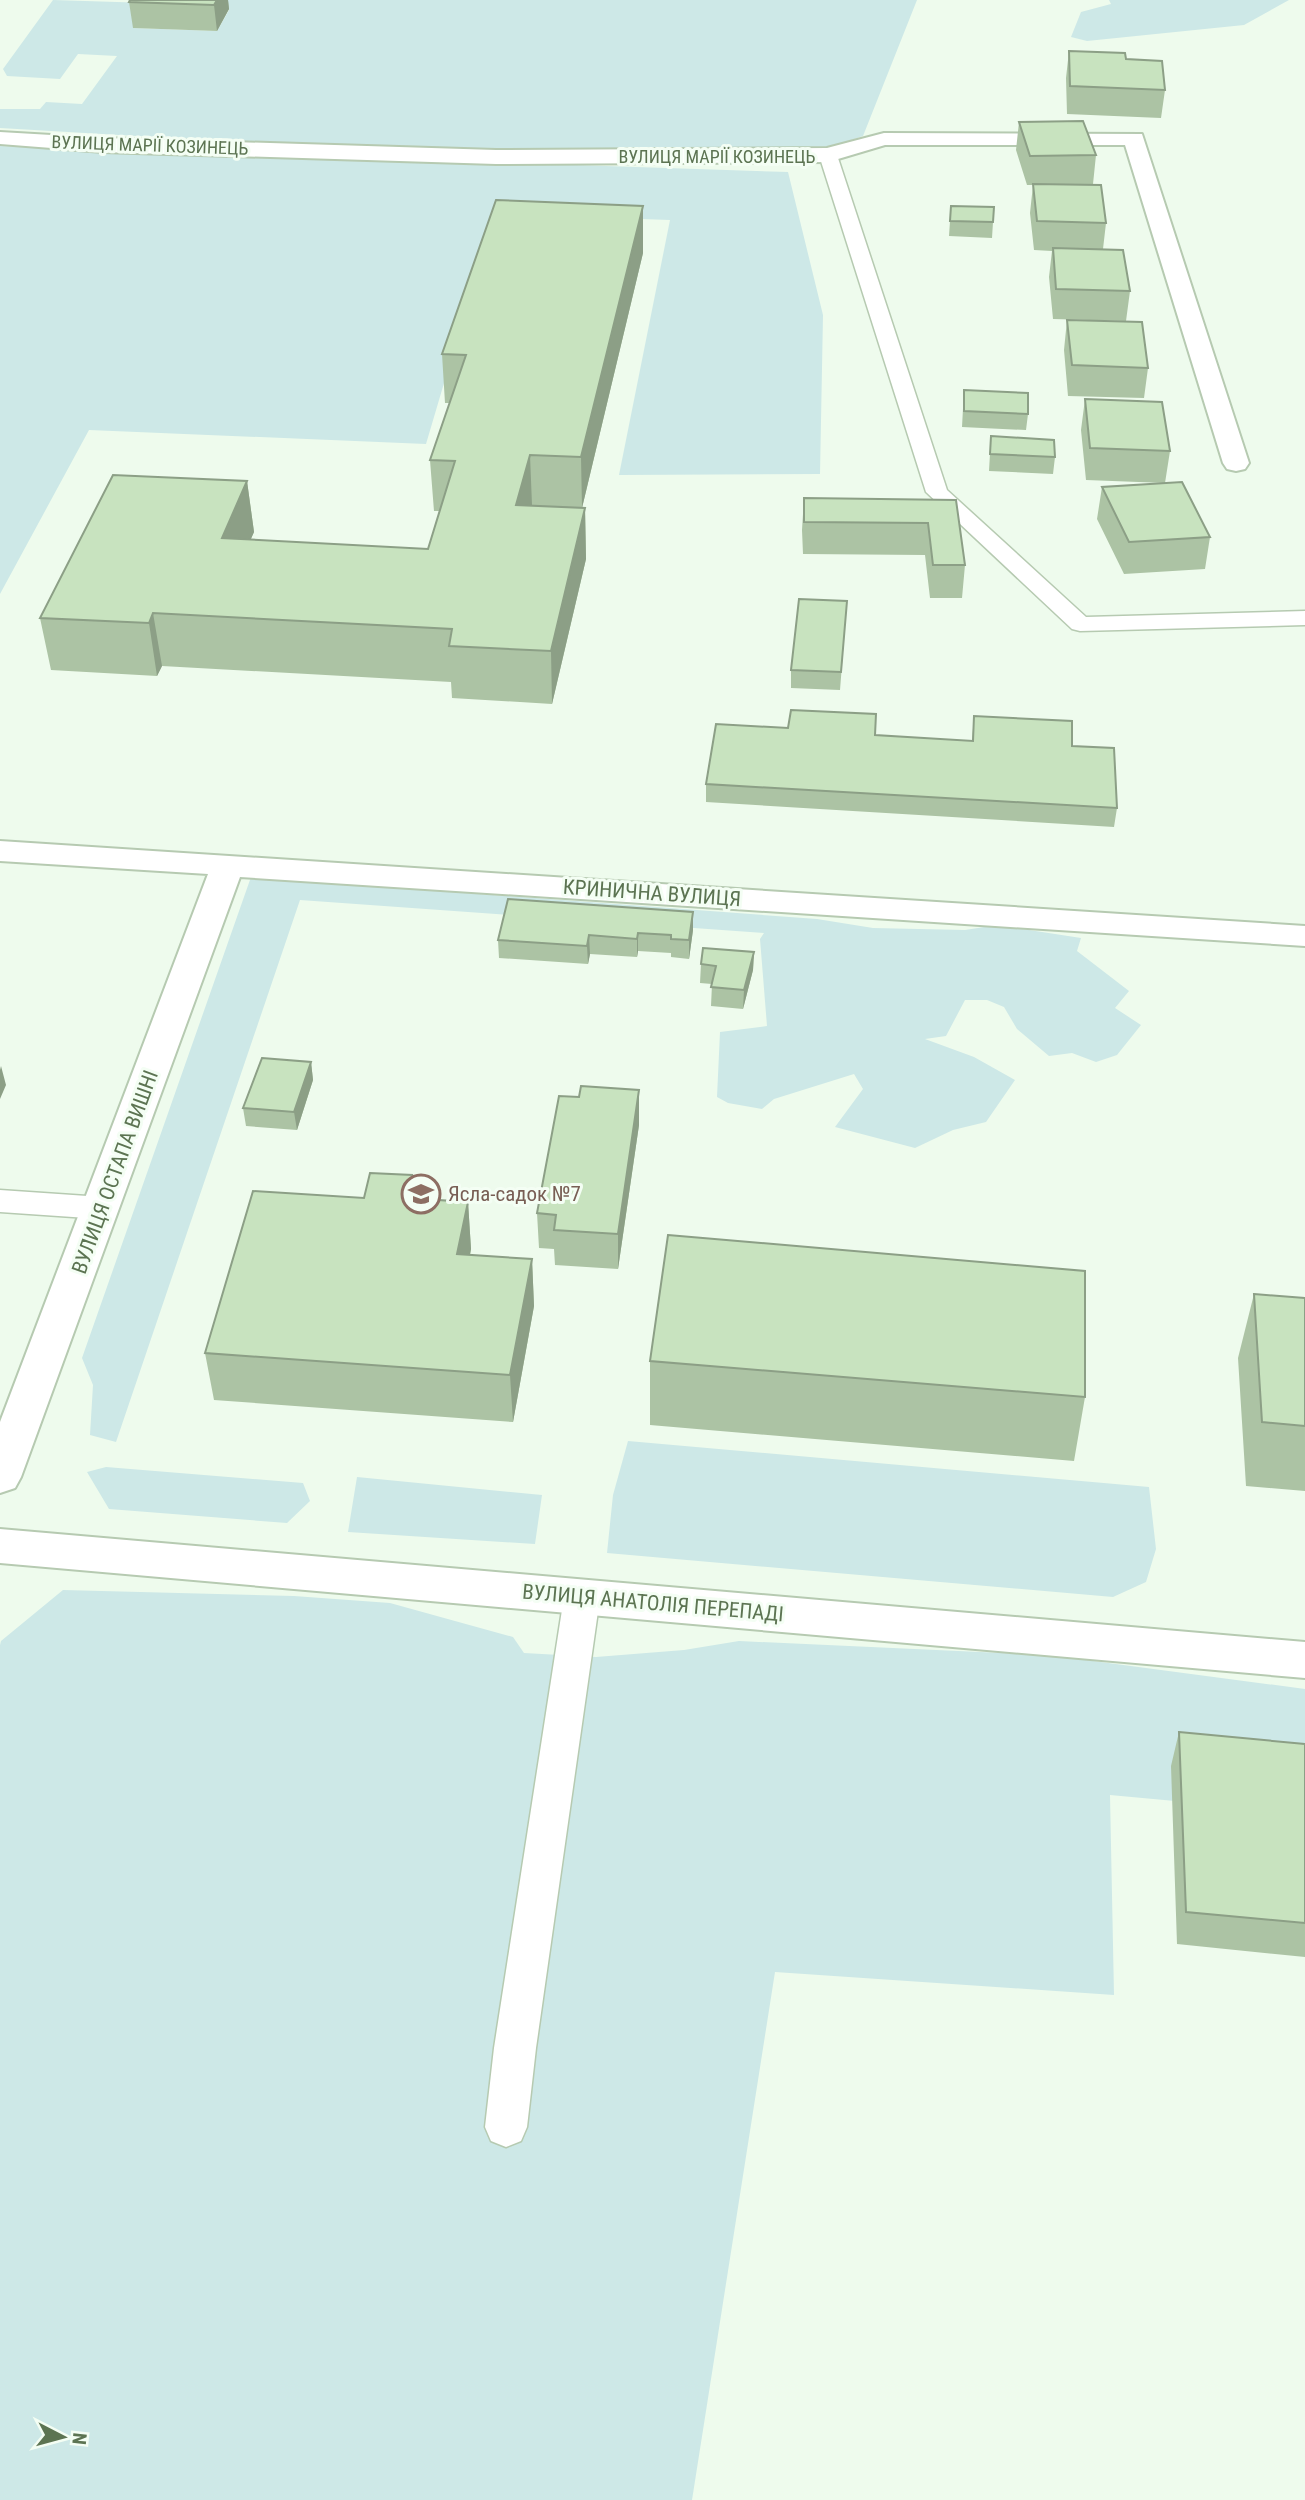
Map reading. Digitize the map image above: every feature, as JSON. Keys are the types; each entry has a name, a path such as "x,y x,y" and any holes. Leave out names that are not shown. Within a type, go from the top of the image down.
{"street":[{"name":"ВУЛИЦЯ МАРІЇ КОЗИНЕЦЬ","path":"0,138 103,145 496,157 828,155 884,139 1134,139 1236,463"},
{"name":"КРИНИЧНА ВУЛИЦЯ","path":"0,851 1305,936"},
{"name":"ВУЛИЦЯ ОСТАПА ВИШНІ","path":"0,1477 228,866"},
{"name":"ВУЛИЦЯ АНАТОЛІЯ ПЕРЕПАДІ","path":"0,1546 1305,1660"}],"lane":[{"path":"828,155 937,492 1080,624 1305,618"},
{"path":"0,1201 102,1208"},
{"path":"506,2127 517,2034 582,1597"}],"shaded area":[{"path":"53,0 149,3 133,28 217,31 229,10 210,0 917,0 863,136 826,149 483,153 340,148 0,128 0,109 40,109 46,102 82,104 117,56 78,54 60,79 7,76 3,69"},
{"path":"1109,0 1289,0 1244,25 1087,41 1071,37 1081,12 1111,4"},
{"path":"0,146 788,172 823,315 820,474 619,475 670,220 494,214 426,444 89,430 0,594"},
{"path":"251,877 817,919 873,928 965,930 997,925 1081,938 1077,951 1129,991 1115,1008 1141,1025 1117,1055 1096,1062 1072,1053 1049,1056 1017,1029 1004,1007 987,1000 965,1000 946,1036 925,1039 974,1057 1015,1080 986,1122 953,1130 915,1148 835,1127 863,1089 854,1074 774,1099 762,1109 728,1103 717,1097 720,1032 767,1026 760,939 764,933 300,900 116,1442 90,1435 93,1385 82,1358"},
{"path":"628,1441 1149,1487 1156,1549 1146,1582 1113,1597 607,1553 613,1495"},
{"path":"106,1467 303,1483 310,1501 287,1523 109,1509 87,1472"},
{"path":"357,1477 542,1495 535,1544 348,1532"},
{"path":"63,1590 294,1596 390,1603 513,1637 524,1653 596,1657 684,1650 739,1641 1048,1655 1305,1689 1305,1813 1110,1795 1114,1995 775,1972 692,2500 0,2500 0,1645 1,1641"}],"building":[{"path":"217,0 214,5 129,2"},
{"path":"1069,51 1125,53 1126,59 1162,61 1165,90 1070,86"},
{"path":"1083,121 1096,155 1030,156 1019,122"},
{"path":"1033,184 1101,185 1106,223 1037,221"},
{"path":"496,200 643,206 581,457 530,455 516,505 585,508 551,651 449,646 452,629 153,613 149,623 40,618 113,475 247,481 222,538 428,549 455,461 430,460 466,355 442,354"},
{"path":"951,206 994,207 993,222 950,221"},
{"path":"1053,248 1123,250 1130,291 1056,289"},
{"path":"1067,320 1142,322 1148,368 1072,365"},
{"path":"964,390 1028,393 1028,414 964,411"},
{"path":"1085,399 1162,402 1170,451 1090,448"},
{"path":"991,436 1054,440 1055,457 990,454"},
{"path":"1182,482 1210,537 1129,542 1102,487"},
{"path":"804,498 956,500 965,565 933,565 928,523 804,522"},
{"path":"799,599 847,601 841,672 791,670"},
{"path":"791,710 876,714 875,735 973,741 974,716 1072,721 1072,746 1114,748 1117,808 706,784 716,724 788,728"},
{"path":"508,899 693,912 689,940 671,939 671,935 638,933 637,939 589,935 587,946 498,940"},
{"path":"703,948 754,952 744,990 711,987 716,966 701,964"},
{"path":"262,1058 311,1062 294,1112 243,1108"},
{"path":"581,1086 639,1090 618,1234 554,1230 556,1215 537,1213 559,1096 579,1097"},
{"path":"370,1173 412,1175 408,1198 468,1202 457,1254 532,1259 510,1375 205,1353 253,1191 364,1198"},
{"path":"668,1235 1085,1271 1085,1397 650,1361"},
{"path":"1254,1294 1305,1298 1305,1426 1262,1422"},
{"path":"1179,1732 1305,1744 1305,1923 1186,1912"}],"place":[{"name":"Ясла-садок №7","path":"421,1194"}]}
